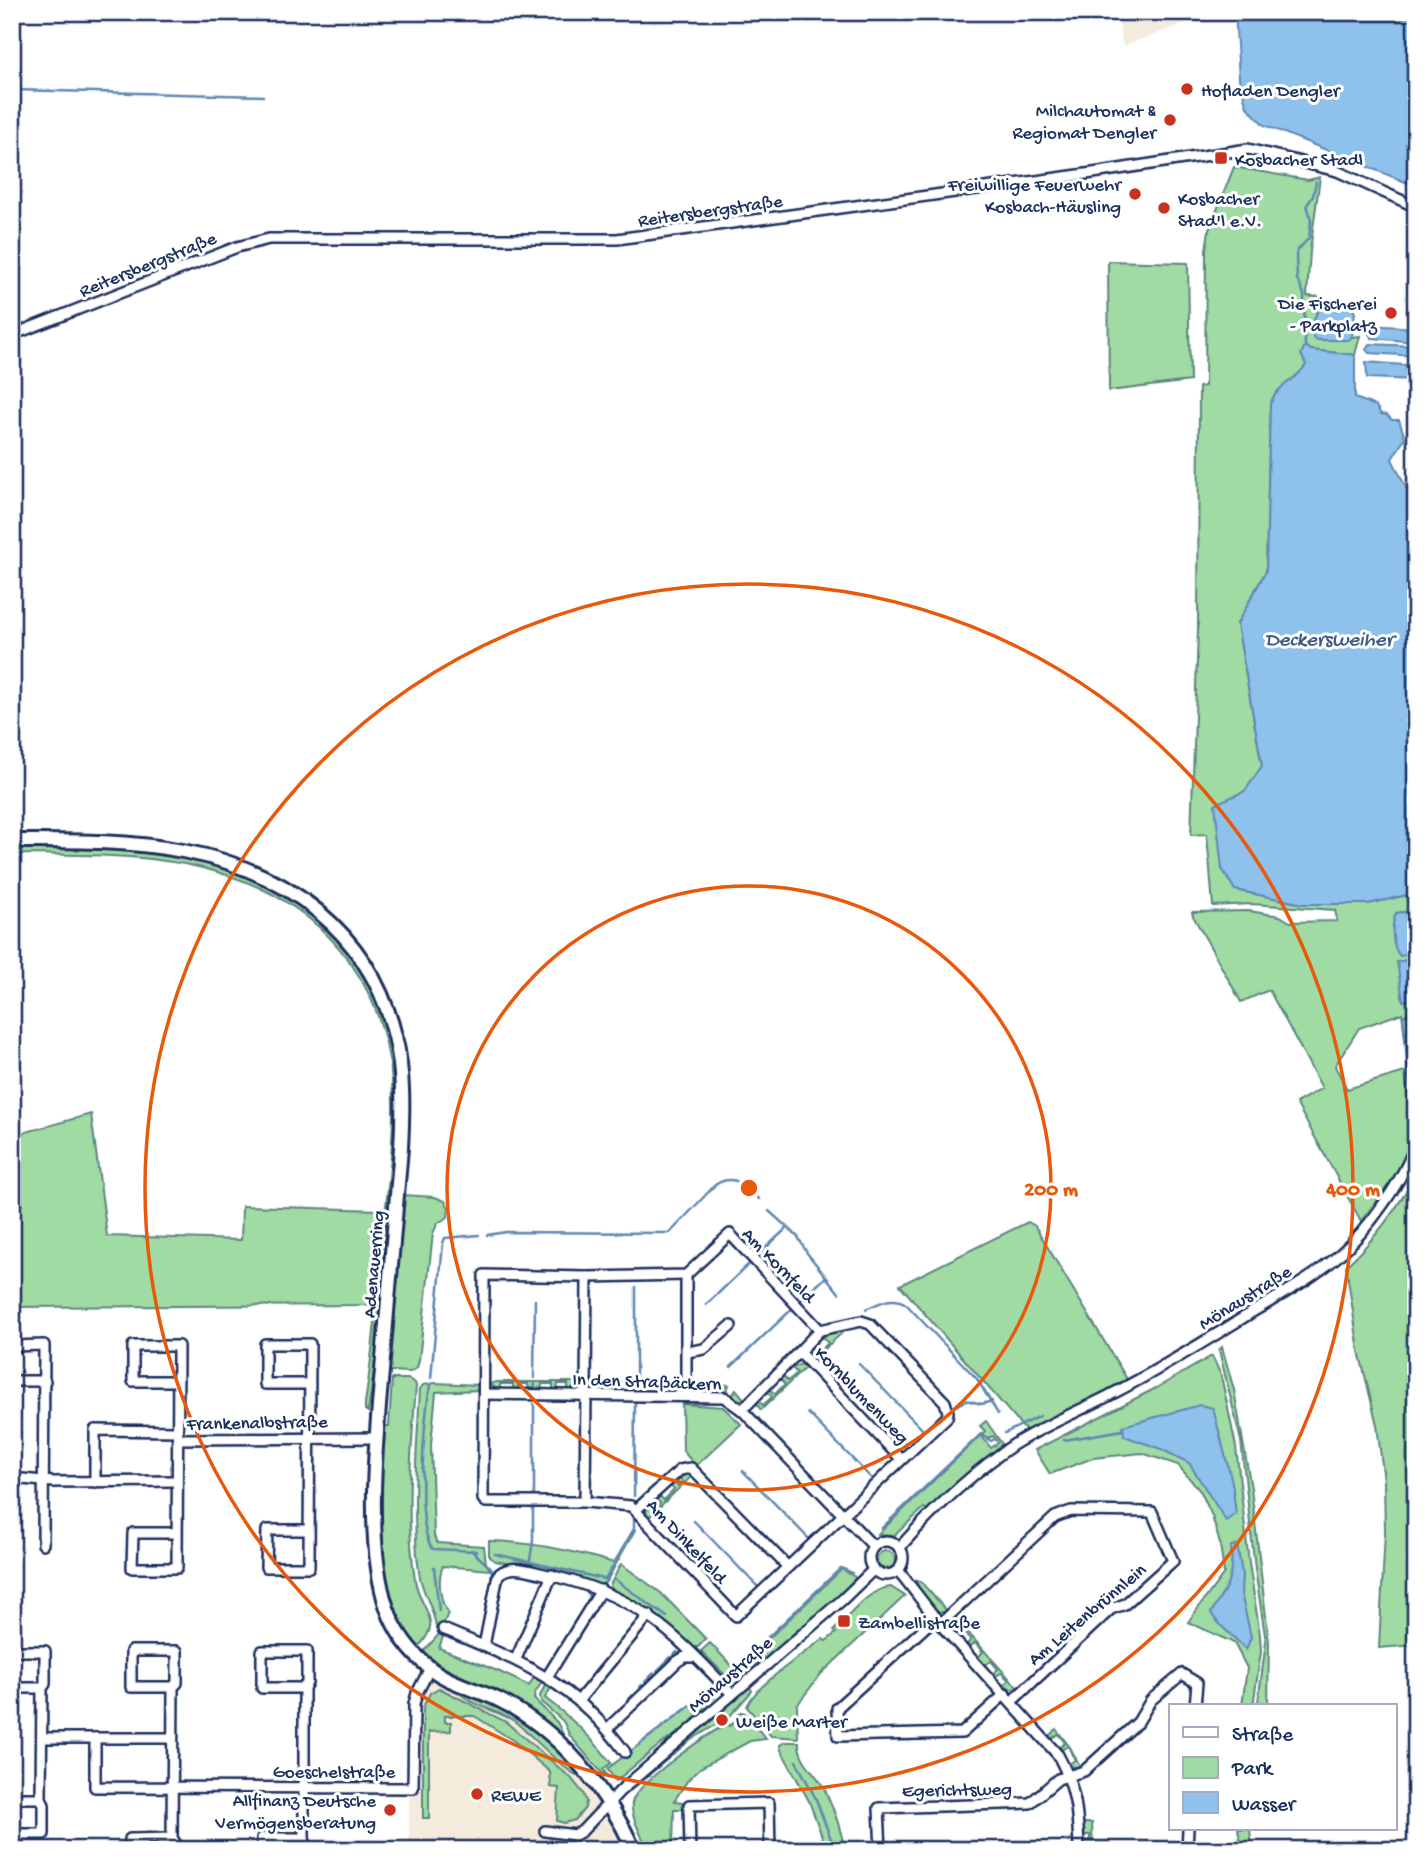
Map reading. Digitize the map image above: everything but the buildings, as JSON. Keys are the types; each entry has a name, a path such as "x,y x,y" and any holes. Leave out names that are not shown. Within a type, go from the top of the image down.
{"main road":[{"name":"Adenauerring","path":"12,841 158,847 236,864 271,880 307,902 336,928 369,972 385,1004 393,1029 402,1095 401,1148 377,1438 376,1541 387,1609 403,1641 430,1668 497,1699 537,1725 570,1754 608,1803 634,1850"}],"street":[{"name":"Reitersbergstraße","path":"12,335 258,241 617,239 1093,173 1235,150 1263,151 1337,171 1416,207"},
{"name":"Mönaustraße","path":"898,1548 975,1475 1015,1444 1129,1386 1184,1354 1311,1276 1339,1255 1384,1202 1399,1180 1415,1147"},
{"name":"Am Kornfeld","path":"686,1275 730,1234 820,1331 861,1321 870,1324 944,1402 947,1417 844,1515"},
{"path":"484,1394 484,1275 686,1275 686,1396"},
{"path":"585,1502 587,1277"},
{"path":"687,1352 704,1349 731,1326"},
{"name":"Kornblumenweg","path":"742,1410 820,1331"},
{"path":"309,1530 267,1530 266,1566 309,1567 309,1530 309,1438 310,1384 310,1344 265,1344 265,1384 310,1384"},
{"path":"12,1346 44,1345 43,1544"},
{"path":"178,1381 133,1381 133,1346 178,1346 178,1381 178,1435"},
{"name":"Kornblumenweg","path":"800,1353 901,1459"},
{"path":"12,1381 45,1381"},
{"name":"In den Straßäckern","path":"484,1394 724,1397 742,1410 873,1546"},
{"name":"Am Dinkelfeld","path":"484,1394 486,1502 625,1504 637,1510 736,1616 844,1515"},
{"name":"Frankenalbstraße","path":"94,1482 95,1430 178,1435 377,1438"},
{"name":"Frankenalbstraße","path":"177,1533 133,1533 132,1568 177,1568 178,1435"},
{"path":"637,1510 680,1470 691,1468 788,1566"},
{"path":"12,1478 44,1479 53,1482 177,1482"},
{"name":"Am Leitenbrünnlein","path":"937,1621 1055,1517 1071,1511 1152,1512 1173,1561 1125,1604 1111,1609 1008,1698"},
{"path":"885,1542 898,1548 902,1557 898,1570 886,1575 873,1570 869,1560 873,1546 885,1542"},
{"path":"484,1646 498,1575 511,1568 552,1575 601,1590 649,1615 678,1638 731,1693"},
{"name":"Mönaustraße","path":"545,1831 575,1835 582,1831 608,1803 873,1570"},
{"path":"898,1570 937,1621 1058,1755 1070,1776 1076,1797 1079,1850"},
{"path":"516,1659 552,1575"},
{"path":"548,1677 601,1590"},
{"path":"579,1700 649,1615"},
{"path":"937,1621 837,1708 838,1736 962,1733 1008,1698"},
{"path":"443,1629 516,1659 548,1677 579,1700 608,1728 625,1752"},
{"path":"12,1651 45,1651 41,1798 44,1805 44,1833 12,1834"},
{"path":"173,1687 131,1687 131,1651 177,1651 177,1683 173,1687 172,1787 172,1838 176,1850"},
{"path":"304,1688 262,1688 262,1651 307,1651 307,1683 304,1688 304,1838 307,1850"},
{"path":"608,1728 678,1661 685,1657 694,1657"},
{"name":"Goeschelstraße","path":"95,1738 95,1787 413,1788 414,1704 430,1668"},
{"path":"1070,1776 1086,1770 1138,1722 1151,1700 1182,1674 1197,1684 1195,1704"},
{"path":"12,1688 42,1688"},
{"path":"42,1739 173,1738"},
{"name":"Egerichtsweg","path":"881,1850 879,1808 1030,1803 1058,1779 1070,1776"},
{"path":"12,1798 41,1798"},
{"path":"690,1850 690,1805 769,1803 770,1850"},
{"path":"1187,1850 1188,1830"},
{"path":"130,1850 130,1839 172,1838"},
{"path":"262,1850 262,1838 304,1838"}],"shaded area":[{"path":"1117,12 1217,12 1123,46"},
{"path":"437,1668 525,1716 607,1798 628,1850 409,1850 409,1793 418,1700"}],"green space":[{"path":"1234,167 1308,180 1320,177 1307,296 1320,297 1312,331 1348,340 1360,336 1355,355 1311,350 1301,373 1280,389 1270,404 1266,571 1237,624 1262,766 1245,791 1236,890 1303,904 1368,904 1416,893 1416,910 1396,913 1401,955 1416,953 1416,958 1398,962 1403,1000 1416,999 1416,1098 1412,1096 1402,1013 1359,1028 1335,1066 1347,1089 1405,1072 1411,1143 1393,1179 1361,1221 1296,1103 1322,1088 1269,990 1241,1002 1192,912 1249,911 1280,916 1290,922 1337,921 1335,910 1251,904 1213,906 1207,834 1191,835 1198,629 1199,387 1205,386 1206,250 1209,230"},
{"path":"1108,261 1188,263 1190,381 1109,391"},
{"path":"12,847 139,851 213,863 247,874 278,890 307,910 332,934 354,961 372,991 385,1023 393,1058 397,1099 396,1140 382,1294 368,1412 365,1410 365,1403 389,1177 393,1100 386,1043 375,1008 359,976 339,948 314,923 286,902 253,885 217,872 167,861 116,856 12,854"},
{"path":"91,1114 107,1236 241,1240 242,1206 380,1210 372,1305 12,1307 12,1136"},
{"path":"1416,1174 1416,1645 1379,1648 1385,1532 1384,1481 1377,1425 1359,1351 1346,1266 1385,1223"},
{"path":"403,1195 435,1197 445,1201 449,1208 448,1217 438,1223 433,1233 419,1360 417,1368 410,1372 387,1371"},
{"path":"1028,1222 1035,1226 1128,1381 1081,1407 1026,1431 900,1285"},
{"path":"846,1329 813,1360 811,1354 815,1346 820,1351 828,1343 823,1338 832,1332"},
{"path":"1222,1347 1234,1390 1251,1488 1269,1642 1268,1704 1258,1704 1266,1642 1241,1441 1219,1350"},
{"path":"1212,1356 1221,1375 1236,1447 1260,1635 1261,1652 1253,1704 1242,1704 1247,1668 1234,1643 1188,1622 1224,1573 1212,1516 1201,1492 1178,1465 1142,1453 1093,1458 1050,1474 1035,1450"},
{"path":"801,1364 807,1366 761,1410 756,1403 758,1401 763,1405 772,1397 767,1391 770,1389 775,1394 785,1384 780,1379 783,1376 788,1381 797,1373 792,1368"},
{"path":"392,1379 408,1379 416,1386 410,1532 415,1580 430,1622 430,1630 418,1647 402,1625 391,1599 380,1542 382,1426 389,1426"},
{"path":"534,1382 533,1393 529,1392 528,1384 518,1384 517,1391 513,1391 513,1384 500,1384 500,1391 489,1384"},
{"path":"535,1382 572,1382 579,1385 568,1391 568,1384 558,1384 557,1391 553,1391 553,1384 542,1384 541,1392 535,1393"},
{"path":"601,1382 635,1382 635,1393 628,1393 628,1384 617,1384 617,1392 612,1391 612,1384 601,1384 601,1391 590,1385"},
{"path":"636,1382 670,1383 680,1386 670,1392 669,1385 659,1385 658,1392 654,1392 654,1385 643,1385 643,1393 636,1394"},
{"path":"702,1383 729,1385 726,1392 733,1395 736,1389 745,1400 717,1392 717,1385 702,1385 702,1392 692,1385"},
{"path":"423,1385 479,1385 479,1390 436,1392 431,1445 434,1536 437,1543 484,1546 486,1564 491,1570 443,1566 440,1590 448,1613 442,1628 436,1628 422,1587 415,1527 420,1389"},
{"path":"682,1404 723,1407 741,1424 696,1466 683,1451"},
{"path":"986,1421 1002,1444 928,1511 924,1508 895,1535 878,1534 981,1435 991,1448 998,1443 993,1436 988,1438 983,1434 985,1431 980,1426"},
{"path":"686,1473 693,1475 648,1518 646,1511 650,1504 655,1509 660,1503 655,1499 658,1495 664,1500 674,1490 670,1485 673,1482 678,1486 683,1482 678,1476"},
{"path":"633,1530 606,1582 600,1585 557,1573 495,1561 489,1557 489,1541 552,1548 614,1563"},
{"path":"882,1551 890,1551 895,1560 893,1567 882,1569 877,1564 877,1556"},
{"path":"621,1564 661,1593 706,1639 698,1647 692,1647 654,1614 612,1591 610,1585"},
{"path":"842,1569 856,1578 824,1610 776,1651 747,1670 743,1666 735,1675 728,1677"},
{"path":"915,1580 921,1582 948,1612 932,1607"},
{"path":"891,1587 905,1596 821,1674 797,1705 798,1738 771,1736 747,1707 751,1699 780,1671 823,1639 826,1641 836,1633 834,1630 868,1597"},
{"path":"954,1617 1018,1688 1011,1689 1004,1685 1009,1680 1001,1673 996,1676 993,1673 998,1669 991,1661 984,1666 977,1658 983,1652 975,1643 969,1647 967,1644 971,1640 961,1629 956,1634 952,1626"},
{"path":"439,1634 443,1637 439,1648 529,1686 534,1677 542,1682 534,1699 557,1722 563,1734 515,1702 445,1668 423,1652"},
{"path":"710,1643 734,1668 726,1676 701,1651"},
{"path":"545,1685 551,1688 545,1698 580,1728 611,1763 603,1769 608,1777 570,1736 563,1721 541,1702 540,1696"},
{"path":"717,1686 715,1697 685,1728 616,1781 607,1769"},
{"path":"750,1687 752,1691 729,1717 689,1741 630,1791"},
{"path":"439,1688 506,1722 571,1778 586,1801 585,1808 575,1820 564,1823 557,1821 559,1788 551,1787 550,1772 514,1741 474,1716 445,1716 445,1722 451,1722 451,1731 429,1732 429,1818 423,1818 423,1707 430,1693"},
{"path":"457,1690 510,1714 525,1724 553,1747 579,1776 566,1768 514,1721 468,1700"},
{"path":"741,1712 745,1713 766,1739 750,1741 700,1768 674,1801 682,1802 682,1809 674,1809 673,1850 647,1850 633,1815 632,1803 636,1794 658,1772 689,1748 736,1721 735,1718"},
{"path":"1056,1729 1070,1747 1081,1768 1069,1764 1075,1760 1068,1746 1061,1750 1060,1747 1065,1743 1058,1734 1051,1739 1047,1738"},
{"path":"785,1742 799,1742 802,1755 828,1797 845,1850 827,1850 809,1801 781,1750 780,1745"},
{"path":"1081,1823 1092,1823 1093,1850 1086,1850 1083,1841 1090,1841 1090,1835 1082,1835"},
{"path":"1238,1830 1250,1830 1252,1850 1242,1850"}],"water":[{"path":"1235,12 1416,12 1416,182 1413,185 1264,125 1247,107 1239,79"},
{"path":"1335,300 1351,304 1355,313 1352,337 1348,340 1313,338 1316,313 1324,304"},
{"path":"1369,325 1415,328 1416,342 1372,338 1368,333"},
{"path":"1369,344 1415,346 1416,356 1369,353 1366,349"},
{"name":"Deckersweiher","path":"1305,346 1311,350 1355,355 1355,398 1376,406 1381,414 1392,420 1399,420 1405,438 1392,459 1416,513 1416,893 1368,904 1303,904 1235,890 1222,869 1215,804 1245,791 1262,766 1237,624 1266,571 1270,404 1278,391 1306,365 1301,354"},
{"path":"1366,362 1416,366 1416,380 1367,378"},
{"path":"1416,911 1416,953 1400,956 1393,935 1396,913"},
{"path":"1416,958 1416,999 1403,1001 1397,962"},
{"path":"1200,1405 1213,1408 1232,1482 1236,1514 1226,1521 1189,1463 1161,1449 1124,1436 1123,1426"},
{"path":"1237,1545 1242,1573 1241,1593 1251,1637 1246,1650 1211,1613 1228,1581 1231,1546"}],"waterway":[{"path":"12,90 263,96"},
{"path":"1305,346 1304,294 1297,279 1296,256 1297,251 1309,238 1311,221 1307,205 1313,196 1316,182"},
{"path":"1413,1120 1403,1016 1416,1010"},
{"path":"487,1235 506,1232 670,1233 715,1185 728,1180 745,1185 759,1199"},
{"path":"769,1211 798,1237 807,1253 839,1293"},
{"path":"757,1256 788,1227"},
{"path":"431,1378 443,1243 445,1238 479,1235"},
{"path":"706,1305 750,1263"},
{"path":"800,1301 826,1277"},
{"path":"636,1287 636,1379"},
{"path":"534,1378 535,1300"},
{"path":"866,1309 891,1300 906,1304 977,1379 998,1414"},
{"path":"731,1367 793,1308"},
{"path":"859,1364 924,1431"},
{"path":"534,1383 534,1391"},
{"path":"635,1383 635,1392"},
{"path":"430,1385 422,1470 427,1537 433,1549 476,1551"},
{"path":"956,1406 966,1400 982,1404 992,1401"},
{"path":"534,1404 534,1495"},
{"path":"634,1496 635,1404"},
{"path":"808,1413 873,1480"},
{"path":"909,1446 941,1415"},
{"path":"1005,1433 1040,1416"},
{"path":"1064,1440 1123,1430"},
{"path":"882,1528 981,1434 991,1441 995,1439"},
{"path":"851,1501 887,1466"},
{"path":"743,1471 810,1540"},
{"path":"530,1560 533,1508"},
{"path":"605,1580 634,1530 634,1517"},
{"path":"694,1521 759,1588"},
{"path":"804,1546 827,1524"},
{"path":"471,1550 492,1569 491,1582"},
{"path":"495,1554 608,1580"},
{"path":"434,1567 439,1611"},
{"path":"727,1676 841,1568 852,1573"},
{"path":"515,1573 539,1577"},
{"path":"614,1579 667,1617"},
{"path":"489,1597 490,1588"},
{"path":"585,1590 589,1596 586,1606"},
{"path":"486,1612 488,1603"},
{"path":"567,1654 583,1627"},
{"path":"674,1655 677,1652"},
{"path":"662,1666 671,1657"},
{"path":"657,1671 661,1667"},
{"path":"645,1682 654,1673"},
{"path":"641,1743 716,1686"},
{"path":"628,1699 632,1695"},
{"path":"796,1761 816,1799 835,1850"}],"place":[{"name":"Hofladen Dengler","path":"1187,89"},
{"name":"Milchautomat & Regiomat Dengler","path":"1170,120"},
{"name":"Kosbacher Stadl","path":"1221,158"},
{"name":"Freiwillige Feuerwehr Kosbach-Häusling","path":"1135,194"},
{"name":"Kosbacher Stad'l e.V.","path":"1164,208"},
{"name":"Die Fischerei - Parkplatz","path":"1391,313"},
{"name":"Zambellistraße","path":"844,1621"},
{"name":"Weiße Marter","path":"722,1720"},
{"name":"REWE","path":"477,1794"},
{"name":"Allfinanz Deutsche Vermögensberatung","path":"390,1810"}]}
